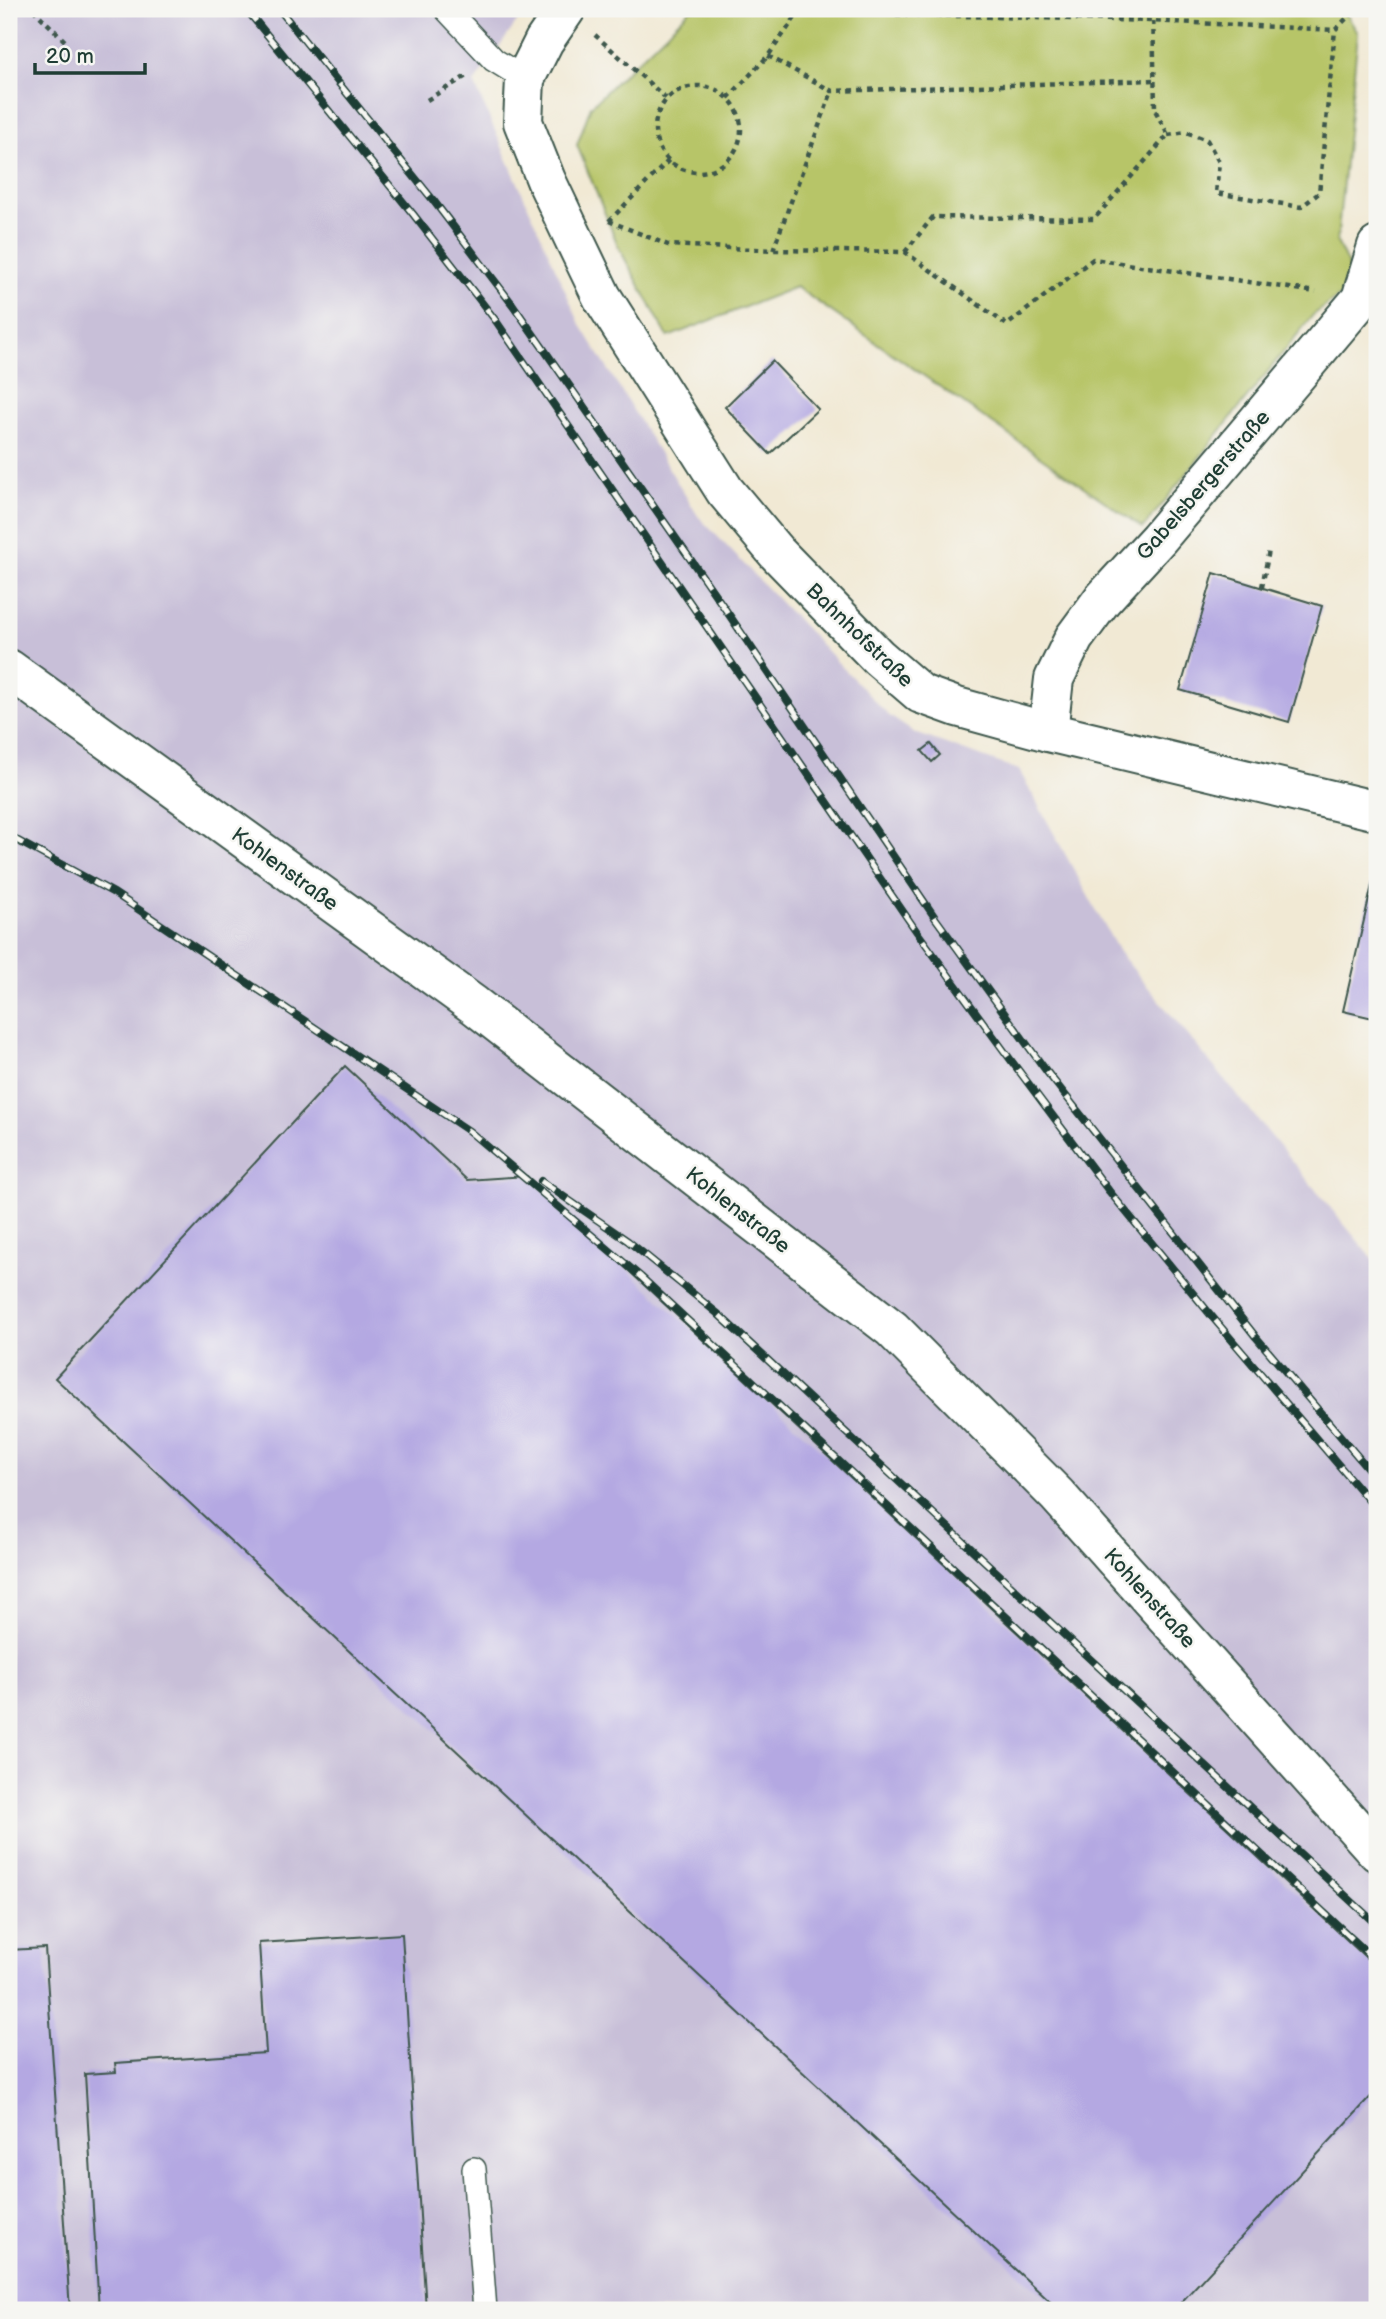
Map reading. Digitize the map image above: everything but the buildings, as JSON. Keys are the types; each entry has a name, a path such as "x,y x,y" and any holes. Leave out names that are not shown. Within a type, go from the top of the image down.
{"street":[{"path":"525,79 544,41 566,9"},
{"name":"Bahnhofstraße","path":"525,79 523,122 546,180 602,297 725,491 794,571 877,657 921,694 957,707 1048,732 1377,811"},
{"name":"Gabelsbergerstraße","path":"1048,732 1054,679 1074,638 1102,600 1158,539 1361,299 1377,246"},
{"name":"Kohlenstraße","path":"9,669 474,1005 891,1329 1057,1495 1377,1852"}],"lane":[{"path":"446,9 494,60 525,79"},
{"path":"474,2169 485,2310"}],"path":[{"path":"9,16 17,9"},
{"path":"33,9 65,41"},
{"path":"566,9 667,99"},
{"path":"1153,9 1155,110 1168,135"},
{"path":"905,252 933,217 1094,219 1168,135 1186,132 1207,140 1219,162 1216,193 1301,207 1319,193 1335,30 1356,9"},
{"path":"728,98 768,56 799,10 1153,21 1335,30"},
{"path":"768,56 832,91 1153,80"},
{"path":"427,100 475,71"},
{"path":"691,86 718,90 728,98 737,110 741,125 740,140 734,154 724,164 710,171 696,173 681,169 660,150 656,123 659,110 667,99 691,86"},
{"path":"773,250 832,91"},
{"path":"575,241 610,221 669,160"},
{"path":"610,221 668,245 905,252 1007,326 1093,259 1361,299"},
{"path":"1262,587 1269,550"}],"shaded area":[{"path":"9,9 526,9 474,83 579,322 698,516 888,715 915,733 1019,770 1119,952 1377,1264 1377,2310 9,2310"}],"green space":[{"path":"691,9 1343,9 1358,33 1337,242 1357,284 1313,315 1143,528 796,287 668,337 619,248 577,145 591,106"}],"railway":[{"path":"246,9 413,214 496,321 917,932 1109,1191 1377,1510"},
{"path":"279,9 433,200 513,305 721,603 936,919 1047,1072 1256,1337 1377,1479"},
{"path":"9,836 114,893 469,1131 641,1277 1377,1962"},
{"path":"541,1181 628,1241 717,1313 1377,1925"}]}
